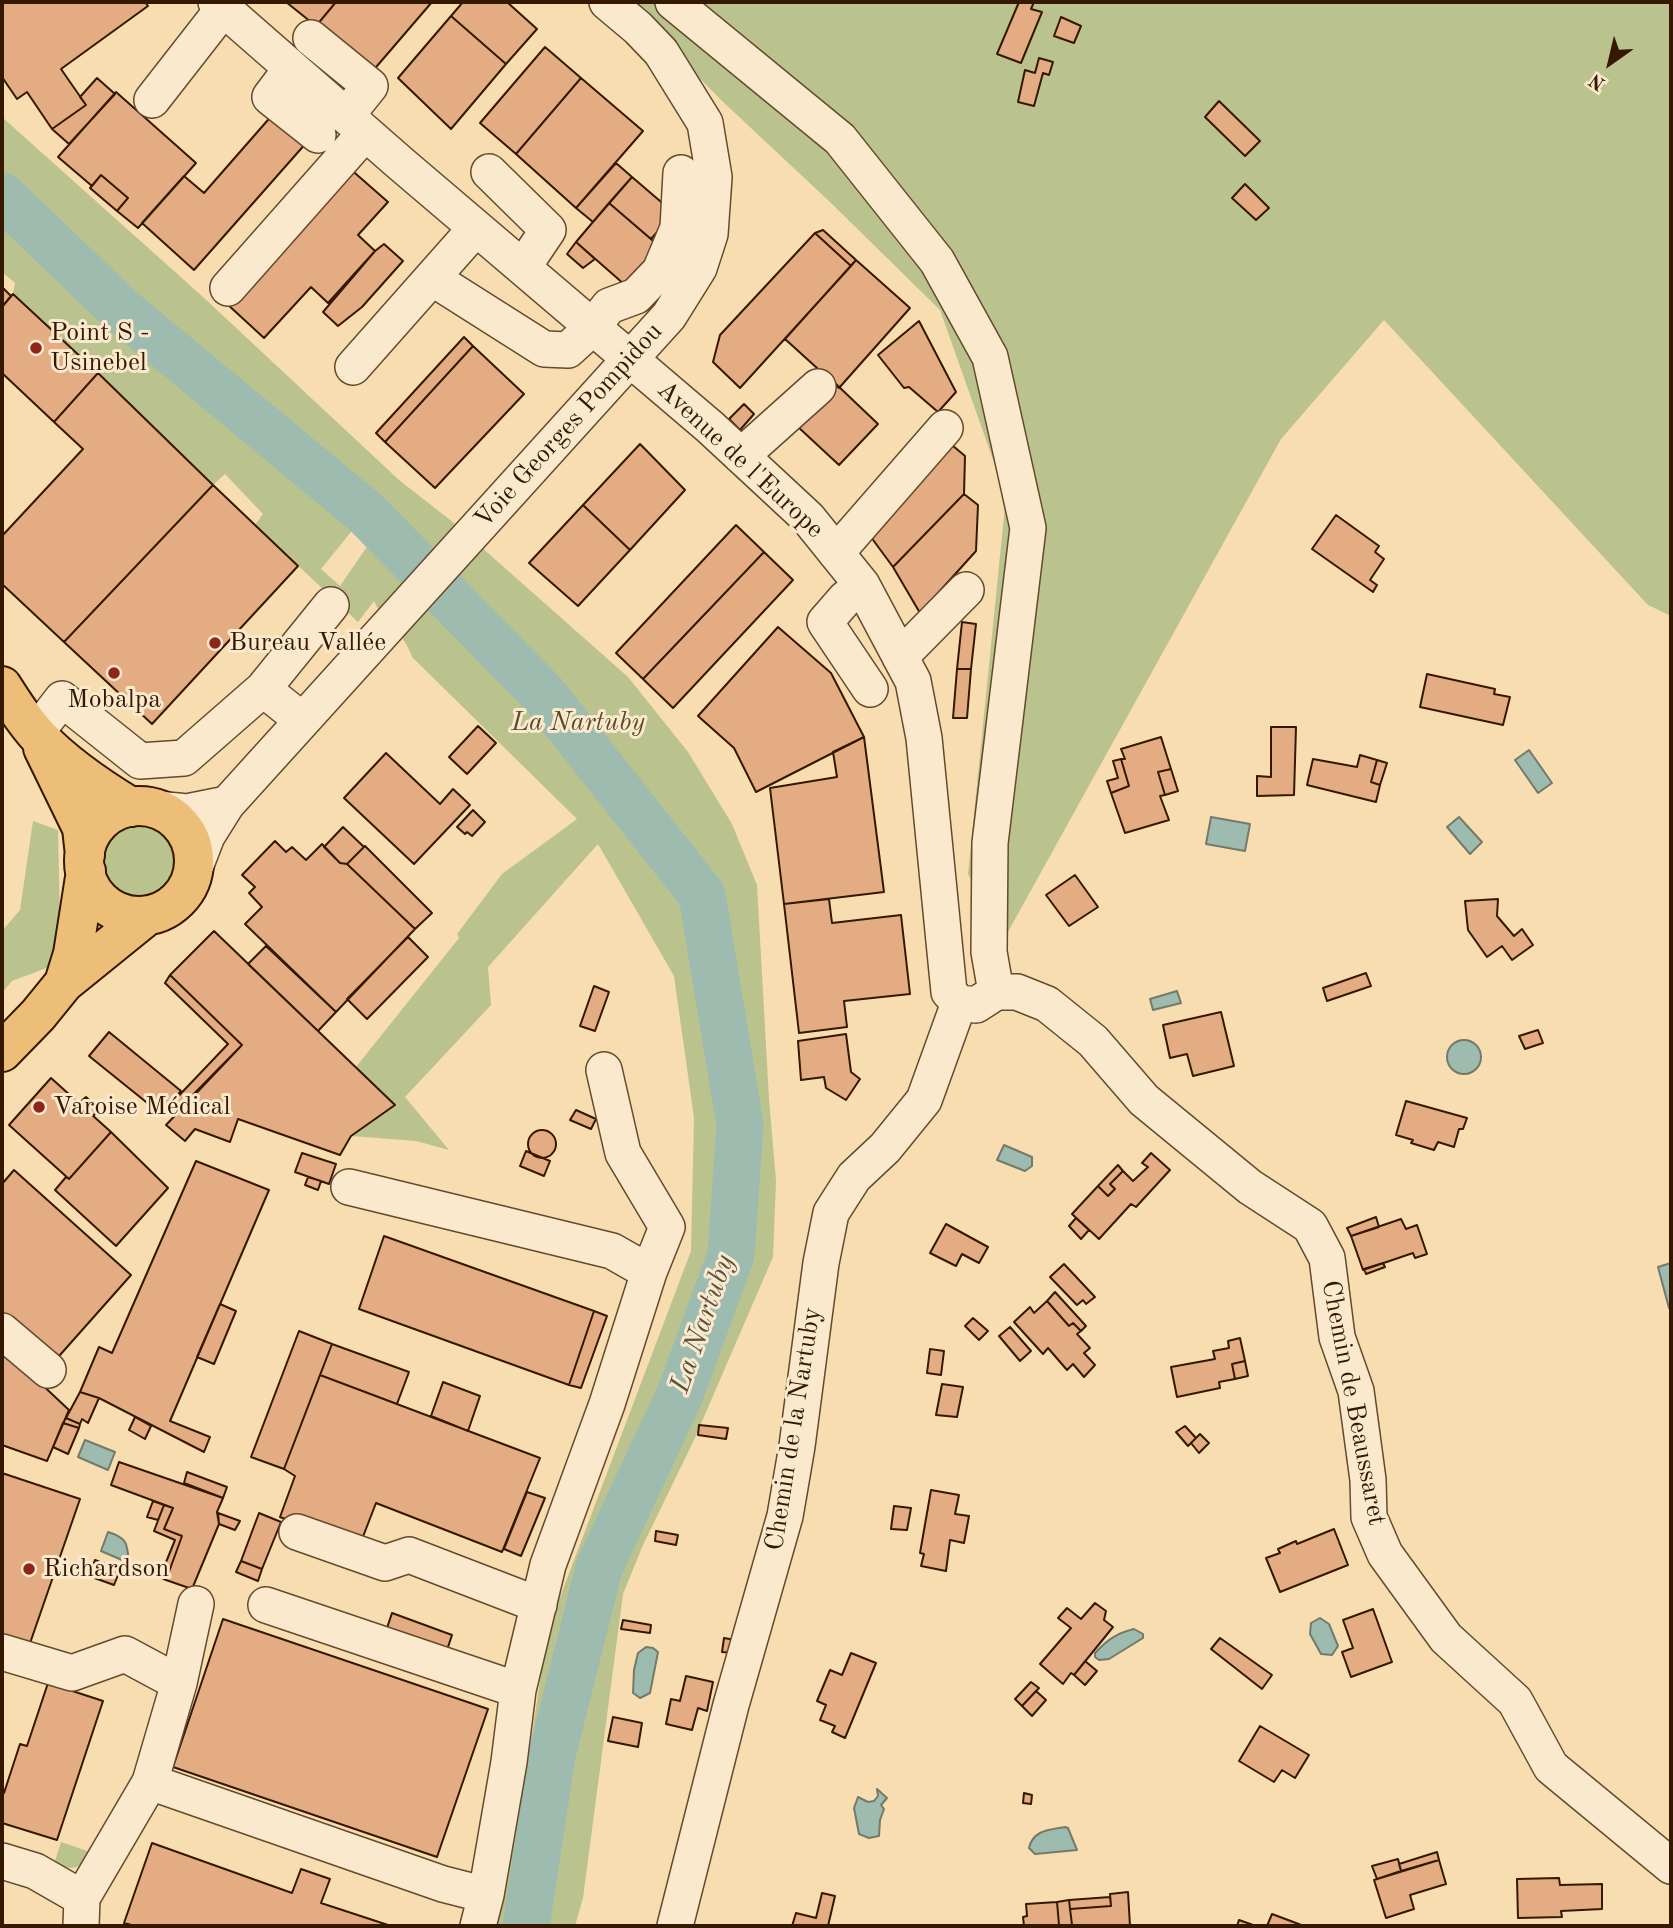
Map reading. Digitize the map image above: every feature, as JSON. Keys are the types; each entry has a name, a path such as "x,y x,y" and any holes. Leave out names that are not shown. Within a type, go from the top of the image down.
{"main road":[{"path":"2,687 35,734 79,820 85,840 85,863 93,890 105,903 121,912 148,915"},
{"path":"2,1052 64,983 148,915 173,904 185,891 192,875 194,857 189,839 180,824 144,808 78,771 35,734"},
{"path":"64,983 73,954 89,838 99,823 114,813 144,808"}],"street":[{"name":"Voie Georges Pompidou","path":"192,875 207,836 226,804 669,316 699,268 710,234 714,177 705,123 661,52 638,27 607,2"},
{"path":"673,2 840,139 937,261 990,357 1028,528 990,843 989,952 996,992"},
{"name":"Avenue de l'Europe","path":"220,5 291,69 343,128 476,228 631,358 741,456 808,518 862,585 913,681 924,738 949,992 959,1003"},
{"path":"152,100 220,5"},
{"path":"228,288 370,86 311,38"},
{"path":"489,172 548,230 523,267"},
{"path":"432,278 544,349 568,350 592,328 608,306 636,296 660,271 678,228 681,173"},
{"path":"353,367 476,228"},
{"path":"741,456 818,387"},
{"path":"836,553 945,428"},
{"path":"862,585 845,599 825,622 870,689"},
{"path":"900,657 966,590"},
{"path":"35,734 62,699 140,761 184,758 263,689 331,605"},
{"path":"263,689 302,720"},
{"path":"144,808 187,812 226,804"},
{"name":"Chemin de Beaussaret","path":"959,1003 976,1005 996,992 1017,992 1048,1004 1093,1041 1144,1100 1250,1187 1310,1226 1327,1258 1338,1337 1356,1391 1368,1480 1369,1517 1385,1554 1446,1638 1515,1701 1551,1767 1671,1866"},
{"name":"Chemin de la Nartuby","path":"675,1926 731,1705 785,1516 797,1447 821,1263 831,1213 854,1177 885,1148 924,1100 959,1003"},
{"path":"150,1782 443,1884 482,1911 509,1762 518,1690 548,1565 607,1404 649,1272 667,1227 623,1153 604,1070"},
{"path":"349,1187 612,1251 649,1272"},
{"path":"2,1331 48,1370"},
{"path":"297,1532 384,1563 409,1555 539,1605"},
{"path":"2,1861 36,1871 82,1919 150,1782 179,1684 196,1604"},
{"path":"266,1605 518,1690"},
{"path":"2,1652 72,1673 125,1654 179,1684"}],"green space":[{"path":"625,2 1671,2 1671,616 1648,605 1384,320 1281,439 1004,939 968,874 1006,496 940,310 721,100"},
{"name":"La Nartuby","path":"2,117 203,297 399,480 454,523 628,677 688,752 732,824 757,885 776,1181 773,1257 694,1440 643,1545 623,1594 583,1898 575,1926 493,1926 522,1746 530,1747 548,1629 691,1251 694,1118 674,976 598,844 488,967 491,1005 405,1097 449,1150 416,1141 351,1136 395,1105 356,1067 459,938 457,934 502,874 577,819 412,657 404,641 374,601 358,622 255,525 263,514 225,474 213,485 13,294 15,283 2,272","holes":["359,522 375,535 340,586 321,569"]},
{"path":"33,821 58,830 60,925 49,967 12,981 2,993 2,931 20,910"},
{"path":"139,825 164,835 174,860 164,885 139,895 114,885 104,860 114,835"},
{"path":"61,1842 96,1854 77,1867 54,1864"}],"shaded area":[{"path":"1529,750 1552,783 1538,793 1515,760"},
{"path":"1211,817 1250,824 1245,851 1206,844"},
{"path":"1459,817 1482,842 1470,854 1447,827"},
{"path":"1177,991 1181,1003 1153,1010 1150,999"},
{"path":"1464,1040 1476,1045 1481,1057 1476,1069 1464,1074 1452,1069 1447,1057 1452,1045"},
{"path":"1004,1145 1032,1157 1032,1166 1025,1171 997,1160"},
{"path":"1671,1263 1671,1307 1669,1308 1658,1267"},
{"path":"85,1440 115,1452 108,1470 78,1457"},
{"path":"108,1532 123,1539 129,1563 101,1551"},
{"path":"1320,1618 1329,1624 1338,1646 1332,1655 1321,1654 1310,1634 1311,1623"},
{"path":"1134,1629 1143,1634 1143,1638 1109,1659 1099,1660 1095,1657 1095,1653 1108,1641"},
{"path":"646,1647 658,1652 650,1693 640,1698 633,1693 634,1670 638,1653"},
{"path":"877,1789 887,1798 881,1805 884,1809 879,1836 869,1838 859,1834 854,1808 858,1797 868,1802 874,1801 878,1796"},
{"path":"1068,1828 1077,1850 1035,1854 1029,1848 1038,1834"}],"building":[{"path":"2,2 145,2 148,6 61,69 86,105 52,129 27,92 17,99 2,77"},
{"path":"286,2 336,2 316,26"},
{"path":"336,2 432,2 371,73 316,26"},
{"path":"463,2 507,2 537,29 506,64 451,16"},
{"path":"1019,2 1034,2 1031,9 1042,12 1021,63 997,54"},
{"path":"451,16 506,64 451,129 398,78"},
{"path":"1061,17 1081,26 1074,43 1054,36"},
{"path":"545,47 581,78 516,154 480,123"},
{"path":"1039,58 1053,62 1049,75 1043,73 1034,106 1018,102 1025,70 1035,73"},
{"path":"97,78 115,94 69,144 52,129 86,105 80,97"},
{"path":"581,78 643,131 576,208 516,154"},
{"path":"116,92 196,163 138,228 117,211 128,198 101,175 92,186 58,157"},
{"path":"1219,101 1260,141 1245,156 1205,117"},
{"path":"274,113 307,142 194,270 142,223 184,176 204,193"},
{"path":"616,163 632,177 593,222 576,208"},
{"path":"348,167 388,202 358,235 375,251 328,303 311,287 264,338 226,303"},
{"path":"101,175 128,198 117,211 90,188"},
{"path":"632,177 674,213 651,239 609,203"},
{"path":"1245,184 1269,208 1256,220 1232,198"},
{"path":"609,203 659,246 625,285 576,242"},
{"path":"823,230 856,260 851,266 815,233"},
{"path":"815,233 851,266 740,388 713,362 720,335"},
{"path":"576,242 595,259 583,268 567,254"},
{"path":"384,244 403,261 362,307 338,326 323,312"},
{"path":"856,260 910,308 839,388 785,339"},
{"path":"2,287 11,296 2,307"},
{"name":"Point S - Usinebel","path":"13,294 98,373 54,422 2,373 2,307"},
{"path":"919,321 956,392 938,412 909,387 904,388 878,355"},
{"path":"464,337 473,346 385,442 376,433"},
{"path":"473,346 524,394 435,488 385,442"},
{"path":"98,373 213,485 64,642 2,584 2,536 83,449 54,422"},
{"path":"836,384 878,424 839,465 797,426"},
{"path":"744,404 754,414 740,430 729,419"},
{"path":"946,440 965,456 964,494 893,567 865,529"},
{"path":"640,444 685,490 630,550 583,505"},
{"path":"213,485 298,566 152,724 64,642"},
{"path":"964,494 978,505 976,551 920,613 893,567"},
{"path":"583,505 630,550 578,606 529,563"},
{"path":"1336,515 1379,546 1375,552 1384,559 1370,580 1377,585 1373,592 1312,549"},
{"path":"736,525 764,552 643,679 616,653"},
{"path":"764,552 793,580 673,708 643,679"},
{"path":"962,622 976,624 971,669 957,669"},
{"path":"778,627 831,673 864,737 756,792 734,748 698,716"},
{"path":"957,669 971,669 967,718 953,718"},
{"path":"1427,674 1495,689 1494,694 1510,697 1503,725 1420,707"},
{"path":"478,726 496,743 467,774 449,757"},
{"path":"1271,727 1296,727 1294,795 1257,796 1257,776 1271,777"},
{"path":"864,737 884,892 784,904 770,788 837,777 833,752"},
{"path":"1161,737 1171,769 1158,772 1165,795 1160,796 1169,820 1125,833 1111,793 1129,786 1121,759 1125,759 1121,749"},
{"path":"386,753 440,804 453,789 470,805 414,864 344,798"},
{"path":"1360,755 1377,760 1371,782 1380,785 1376,802 1307,785 1313,759 1357,767"},
{"path":"1121,759 1129,786 1111,793 1107,781 1118,778 1113,761"},
{"path":"1377,760 1387,763 1380,785 1371,782"},
{"path":"1171,769 1178,791 1165,795 1158,772"},
{"path":"473,810 485,822 472,836 457,827"},
{"path":"343,827 364,847 347,864 340,863 324,847"},
{"path":"275,841 286,852 292,847 306,860 322,844 340,863 347,864 415,929 336,1012 245,924 262,907 249,893 255,887 242,875"},
{"path":"365,846 432,913 415,929 347,864"},
{"path":"1075,875 1098,907 1069,926 1046,895"},
{"path":"829,899 832,923 901,915 910,994 844,1001 847,1027 799,1033 784,904"},
{"path":"1498,899 1497,916 1514,936 1522,929 1533,945 1512,960 1502,946 1487,957 1468,930 1465,901"},
{"path":"214,931 395,1105 351,1136 340,1155 238,1119 230,1142 195,1129 185,1141 166,1125 242,1045 170,975"},
{"path":"408,937 428,957 367,1019 347,999"},
{"path":"266,946 336,1012 318,1031 248,964"},
{"path":"1366,973 1371,986 1327,1001 1323,988"},
{"path":"170,975 242,1045 176,1112 169,1106 228,1044 165,983"},
{"path":"594,986 609,992 595,1031 580,1026"},
{"path":"1221,1012 1234,1066 1193,1076 1187,1054 1170,1058 1163,1025"},
{"path":"1538,1030 1543,1043 1525,1049 1519,1036"},
{"path":"109,1032 181,1091 161,1114 89,1056"},
{"path":"846,1034 851,1072 860,1079 846,1100 826,1088 824,1077 801,1080 798,1041"},
{"path":"51,1078 111,1132 69,1179 9,1125"},
{"path":"86,1097 99,1110 93,1116 79,1103"},
{"path":"1406,1101 1467,1118 1463,1129 1459,1129 1454,1147 1438,1142 1434,1150 1396,1135"},
{"path":"576,1110 596,1119 591,1129 570,1120"},
{"path":"542,1130 552,1134 556,1144 552,1154 542,1158 532,1154 528,1144 532,1134"},
{"path":"111,1132 168,1188 116,1246 55,1190 66,1177 69,1179"},
{"path":"526,1151 550,1161 544,1176 520,1166"},
{"path":"302,1153 336,1164 329,1184 295,1172"},
{"path":"1151,1153 1170,1170 1136,1207 1131,1204 1099,1239 1072,1214 1098,1186 1108,1196 1115,1189 1110,1184 1123,1171 1133,1181 1148,1167 1142,1163"},
{"path":"196,1161 269,1190 170,1421 210,1437 204,1452 99,1398 80,1392 99,1347 112,1353"},
{"path":"1118,1165 1123,1171 1110,1184 1115,1189 1108,1196 1098,1186"},
{"path":"14,1170 131,1275 52,1364 2,1330 2,1184"},
{"path":"308,1177 321,1181 318,1190 305,1185"},
{"path":"1376,1217 1379,1227 1351,1236 1347,1228"},
{"path":"1076,1218 1089,1230 1081,1239 1069,1226"},
{"path":"1401,1219 1406,1229 1417,1225 1427,1254 1415,1258 1413,1253 1363,1270 1351,1236"},
{"path":"946,1224 988,1247 979,1263 962,1254 956,1266 930,1253"},
{"path":"384,1236 594,1311 569,1385 359,1309"},
{"path":"1383,1263 1385,1267 1366,1274 1364,1269"},
{"path":"1064,1264 1095,1297 1086,1304 1083,1300 1077,1305 1050,1277"},
{"path":"1055,1292 1086,1326 1081,1331 1073,1323 1069,1326 1047,1301"},
{"path":"1047,1301 1069,1326 1073,1323 1081,1331 1077,1334 1090,1348 1084,1353 1095,1365 1084,1377 1073,1364 1067,1370 1048,1348 1043,1354 1014,1322 1030,1307 1034,1313"},
{"path":"220,1304 236,1311 214,1364 197,1357"},
{"path":"594,1311 607,1316 581,1388 569,1385"},
{"path":"973,1318 988,1331 979,1340 965,1326"},
{"path":"1010,1327 1031,1351 1020,1361 999,1336"},
{"path":"299,1331 332,1344 284,1469 251,1457"},
{"path":"1240,1338 1245,1361 1232,1364 1235,1379 1219,1382 1220,1388 1177,1397 1171,1367 1215,1359 1213,1351 1229,1348 1228,1341"},
{"path":"332,1344 409,1372 397,1404 320,1375"},
{"path":"3,1348 69,1410 47,1461 2,1445"},
{"path":"930,1349 944,1351 941,1375 927,1373"},
{"path":"1245,1361 1248,1376 1235,1379 1232,1364"},
{"path":"320,1375 540,1458 502,1552 376,1503 359,1547 280,1517 295,1476 284,1469"},
{"path":"443,1382 480,1396 468,1431 431,1416"},
{"path":"942,1384 963,1387 957,1417 936,1415"},
{"path":"80,1392 99,1398 88,1423 82,1419 80,1424 66,1418"},
{"path":"135,1417 151,1426 145,1439 129,1430"},
{"path":"66,1418 80,1424 79,1428 63,1423"},
{"path":"63,1423 79,1428 68,1454 53,1447"},
{"path":"699,1425 728,1428 726,1439 698,1435"},
{"path":"1185,1426 1196,1438 1188,1446 1176,1432"},
{"path":"1200,1434 1209,1443 1199,1453 1191,1443"},
{"path":"119,1462 223,1498 217,1512 219,1524 192,1589 166,1580 182,1536 164,1529 173,1508 111,1485"},
{"path":"187,1472 227,1487 223,1498 184,1483"},
{"name":"Richardson","path":"2,1473 80,1499 28,1649 2,1640"},
{"path":"931,1490 959,1495 955,1514 969,1516 964,1543 950,1540 946,1571 921,1566 924,1554 920,1553"},
{"path":"527,1492 545,1498 521,1556 504,1549"},
{"path":"153,1501 164,1505 158,1520 147,1517"},
{"path":"164,1505 173,1508 164,1529 182,1536 166,1580 160,1577 175,1540 154,1531"},
{"path":"894,1506 911,1508 907,1530 891,1529"},
{"path":"218,1513 240,1521 235,1530 219,1524"},
{"path":"259,1513 281,1522 262,1569 241,1561"},
{"path":"1334,1529 1348,1565 1280,1592 1266,1558 1280,1553 1278,1549 1296,1541 1297,1544"},
{"path":"656,1531 678,1535 676,1545 655,1541"},
{"path":"95,1560 120,1570 114,1585 89,1576"},
{"path":"241,1561 262,1569 258,1581 236,1572"},
{"path":"1095,1603 1106,1611 1104,1620 1113,1627 1074,1675 1071,1673 1063,1684 1040,1664 1071,1628 1058,1618 1067,1608 1081,1619"},
{"path":"1373,1609 1392,1662 1351,1677 1342,1652 1353,1648 1343,1620"},
{"path":"392,1613 452,1635 446,1653 386,1631"},
{"path":"223,1619 488,1709 437,1857 173,1767"},
{"path":"623,1620 651,1625 650,1633 621,1629"},
{"path":"724,1638 735,1640 733,1653 722,1652"},
{"path":"1220,1638 1272,1675 1262,1689 1211,1649"},
{"path":"851,1653 876,1663 845,1738 832,1732 835,1726 820,1720 826,1705 817,1701 830,1670 842,1675"},
{"path":"1085,1661 1097,1671 1085,1685 1074,1675"},
{"path":"686,1676 713,1682 707,1711 698,1708 692,1730 666,1724 671,1699 680,1701"},
{"path":"1031,1682 1039,1688 1022,1706 1015,1699"},
{"path":"48,1683 103,1701 57,1840 2,1823 2,1793 20,1744 27,1746"},
{"path":"1036,1691 1046,1700 1032,1716 1022,1706"},
{"path":"613,1717 642,1723 638,1747 608,1741"},
{"path":"1260,1726 1309,1755 1295,1778 1282,1770 1274,1782 1239,1761"},
{"path":"1024,1793 1032,1795 1031,1804 1023,1803"},
{"path":"152,1843 292,1893 301,1869 330,1879 321,1903 391,1926 135,1926 124,1923"},
{"path":"1437,1852 1439,1860 1401,1871 1399,1864"},
{"path":"1398,1859 1401,1871 1377,1879 1372,1866"},
{"path":"1439,1860 1446,1884 1410,1895 1414,1909 1386,1918 1374,1880"},
{"path":"1559,1878 1560,1885 1602,1884 1602,1909 1561,1911 1562,1917 1518,1918 1517,1879"},
{"path":"1128,1892 1130,1926 1024,1926 1026,1904 1057,1902 1059,1925 1072,1925 1070,1909 1111,1906 1110,1894"},
{"path":"822,1893 835,1896 828,1926 792,1926 796,1913 816,1918"},
{"path":"1110,1897 1111,1906 1070,1909 1069,1900"},
{"path":"1069,1900 1072,1925 1059,1925 1057,1902"},
{"path":"1272,1914 1304,1926 1267,1926"},
{"path":"1239,1920 1256,1926 1237,1926"}],"waterway":[{"name":"La Nartuby","path":"2,196 119,308 366,513 544,695 702,895 740,1125 731,1255 681,1392 599,1568 552,1755 526,1926"}],"place":[{"name":"Point S - Usinebel","path":"36,348"},
{"name":"Bureau Vallée","path":"215,643"},
{"name":"Mobalpa","path":"114,673"},
{"name":"Varoise Médical","path":"39,1107"},
{"name":"Richardson","path":"29,1569"}]}
